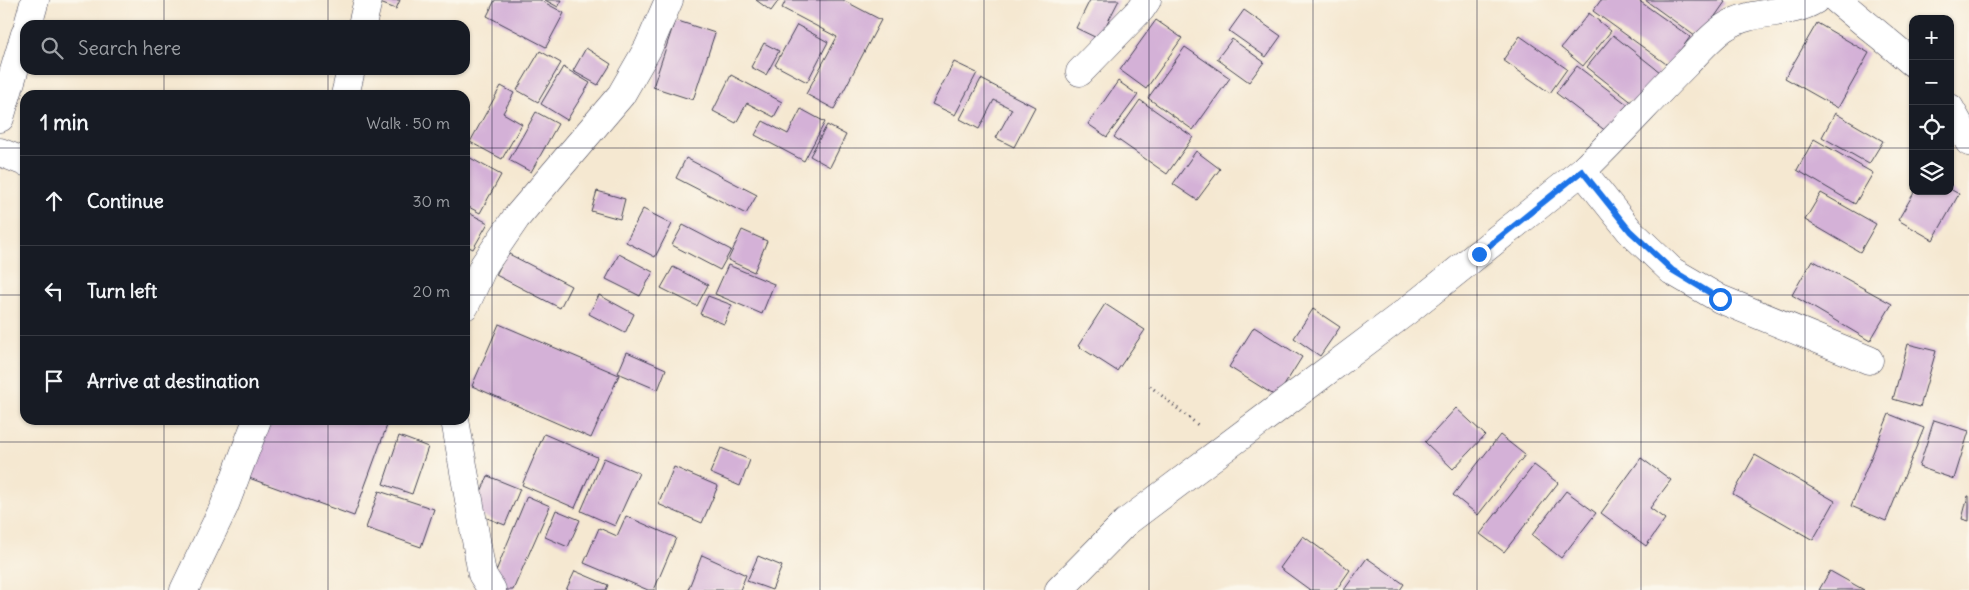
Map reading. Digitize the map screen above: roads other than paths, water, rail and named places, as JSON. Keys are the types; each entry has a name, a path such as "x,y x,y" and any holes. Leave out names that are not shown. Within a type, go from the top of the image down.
{"street":[{"path":"29,20 35,0"},
{"path":"363,20 368,0"},
{"path":"470,295 484,265 516,218 620,95 648,48 669,0"},
{"path":"1080,72 1141,9 1147,0"},
{"path":"1058,590 1125,523 1408,311 1582,171 1606,149 1656,93 1724,27 1746,17 1768,12 1789,11 1805,6 1815,0"},
{"path":"1837,0 1909,60"},
{"path":"0,118 20,51"},
{"path":"346,90 350,75"},
{"path":"1954,115 1969,142"},
{"path":"0,152 20,160"},
{"path":"1582,171 1630,231 1672,270 1720,299 1869,360"},
{"path":"184,590 224,507 255,425"},
{"path":"456,425 483,585"}]}
